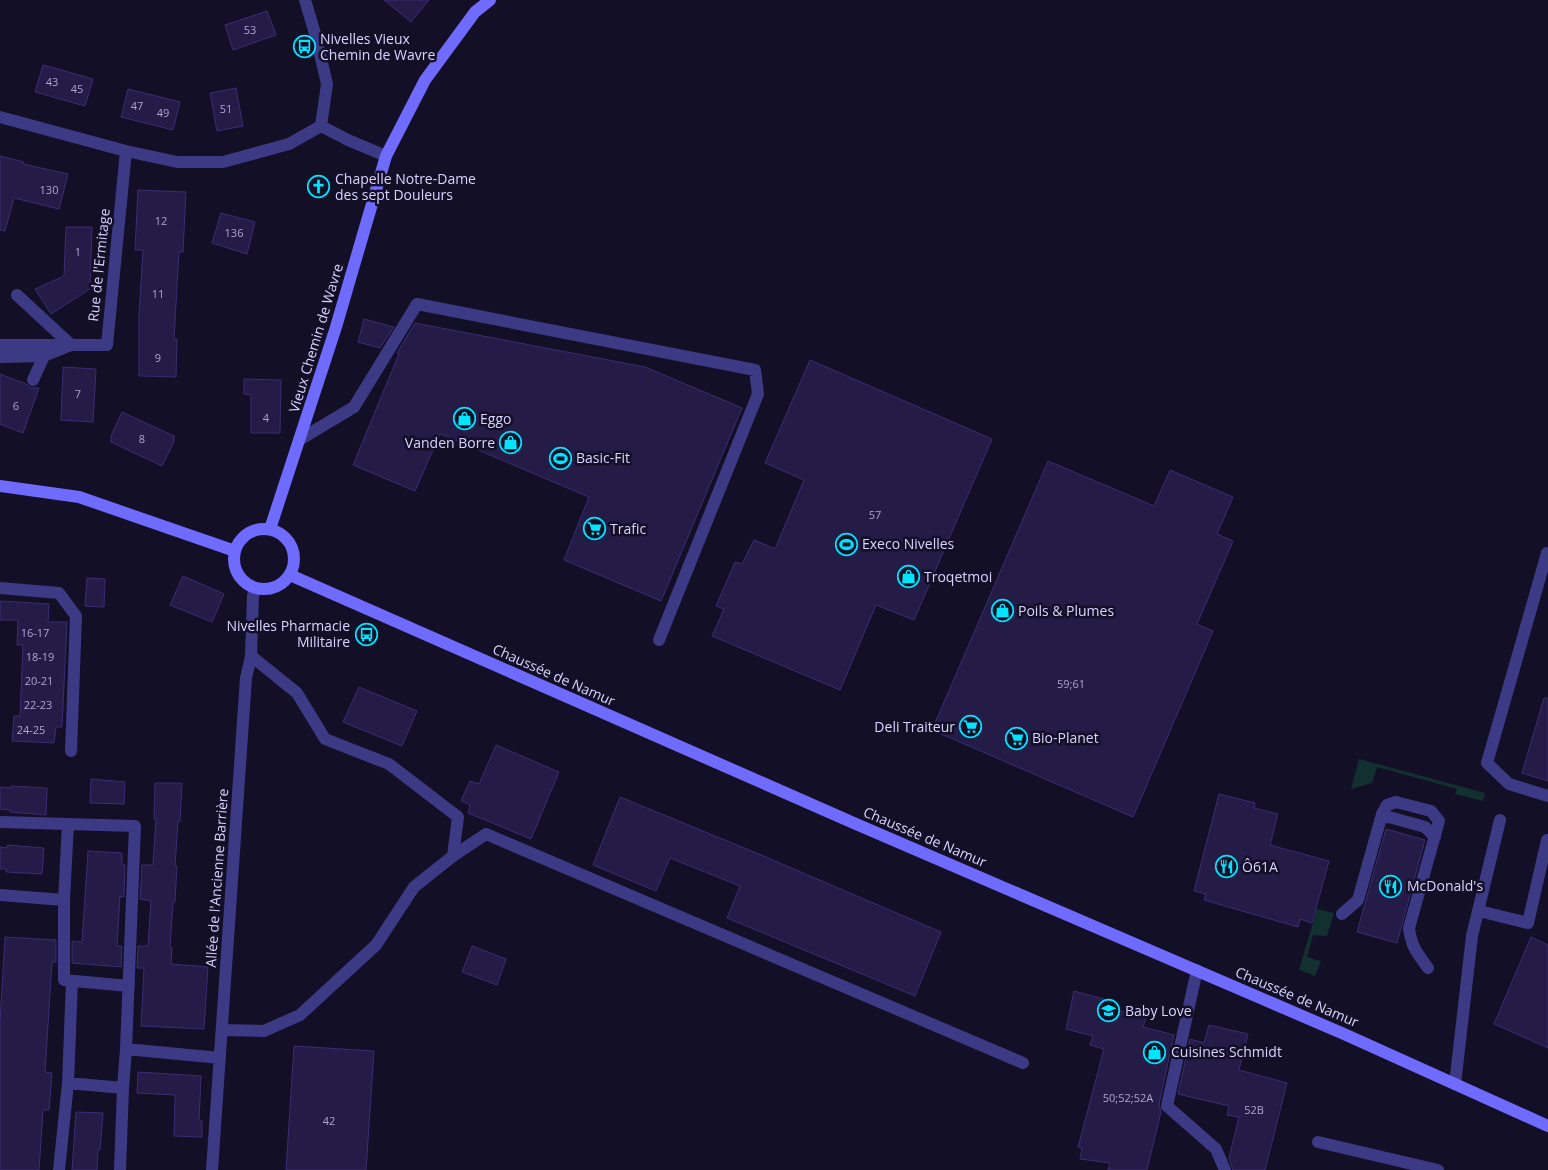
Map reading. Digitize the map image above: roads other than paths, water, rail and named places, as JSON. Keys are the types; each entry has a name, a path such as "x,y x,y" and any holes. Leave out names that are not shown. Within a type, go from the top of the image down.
{"main road":[{"name":"Vieux Chemin de Wavre","path":"270,529 336,327 386,156 425,80 475,12 490,0"},
{"path":"0,486 79,497 235,551"},
{"path":"270,529 284,535 292,547 295,561 290,575 281,585 268,589 255,588 242,580 234,566 235,551 242,537 255,530 270,529"},
{"name":"Chaussée de Namur","path":"290,575 856,824 1344,1034 1548,1126"}],"street":[{"path":"305,0 328,84 321,126"},
{"path":"0,117 126,151 177,162 223,162 289,144 321,126"},
{"path":"321,126 386,156"},
{"name":"Rue de l'Ermitage","path":"71,345 107,345 126,151"},
{"path":"17,295 71,345"},
{"path":"299,440 354,407 417,304 755,370 758,394 659,640"},
{"path":"0,344 71,345"},
{"path":"0,357 44,356 71,345"},
{"path":"33,380 44,356"},
{"path":"1548,554 1486,764 1509,784 1548,796"},
{"path":"0,588 59,593 76,616 71,750"},
{"name":"Allée de l'Ancienne Barrière","path":"212,1170 246,678 251,656 252,596 255,588"},
{"path":"251,656 297,693 325,739 389,764 458,817 453,856"},
{"path":"1342,914 1358,900 1381,818 1387,805 1396,802 1431,812 1439,821 1409,928 1414,950 1428,968"},
{"path":"1455,1084 1472,936 1500,820"},
{"path":"0,822 135,826 120,1170"},
{"path":"68,824 64,900 64,980 129,986"},
{"path":"222,1030 264,1031 300,1015 376,945 414,887 453,856 486,834 1023,1063"},
{"path":"1479,910 1528,923 1547,840"},
{"path":"0,895 64,900"},
{"path":"1197,970 1167,1106 1216,1149 1225,1170"},
{"path":"59,1170 68,1084 72,981"},
{"path":"126,1049 220,1058"},
{"path":"68,1084 123,1088"},
{"path":"1318,1142 1438,1170"}],"place":[{"name":"Nivelles Vieux Chemin de Wavre","path":"304,47"},
{"name":"Chapelle Notre-Dame des sept Douleurs","path":"319,187"},
{"name":"Eggo","path":"464,419"},
{"name":"Vanden Borre","path":"511,443"},
{"name":"Basic-Fit","path":"560,458"},
{"name":"Trafic","path":"594,529"},
{"name":"Execo Nivelles","path":"846,544"},
{"name":"Troqetmoi","path":"908,577"},
{"name":"Poils & Plumes","path":"1002,611"},
{"name":"Nivelles Pharmacie Militaire","path":"366,634"},
{"name":"Deli Traiteur","path":"971,727"},
{"name":"Bio-Planet","path":"1016,738"},
{"name":"Ô61A","path":"1226,867"},
{"name":"McDonald's","path":"1391,886"},
{"name":"Baby Love","path":"1109,1011"},
{"name":"Cuisines Schmidt","path":"1155,1052"}]}
